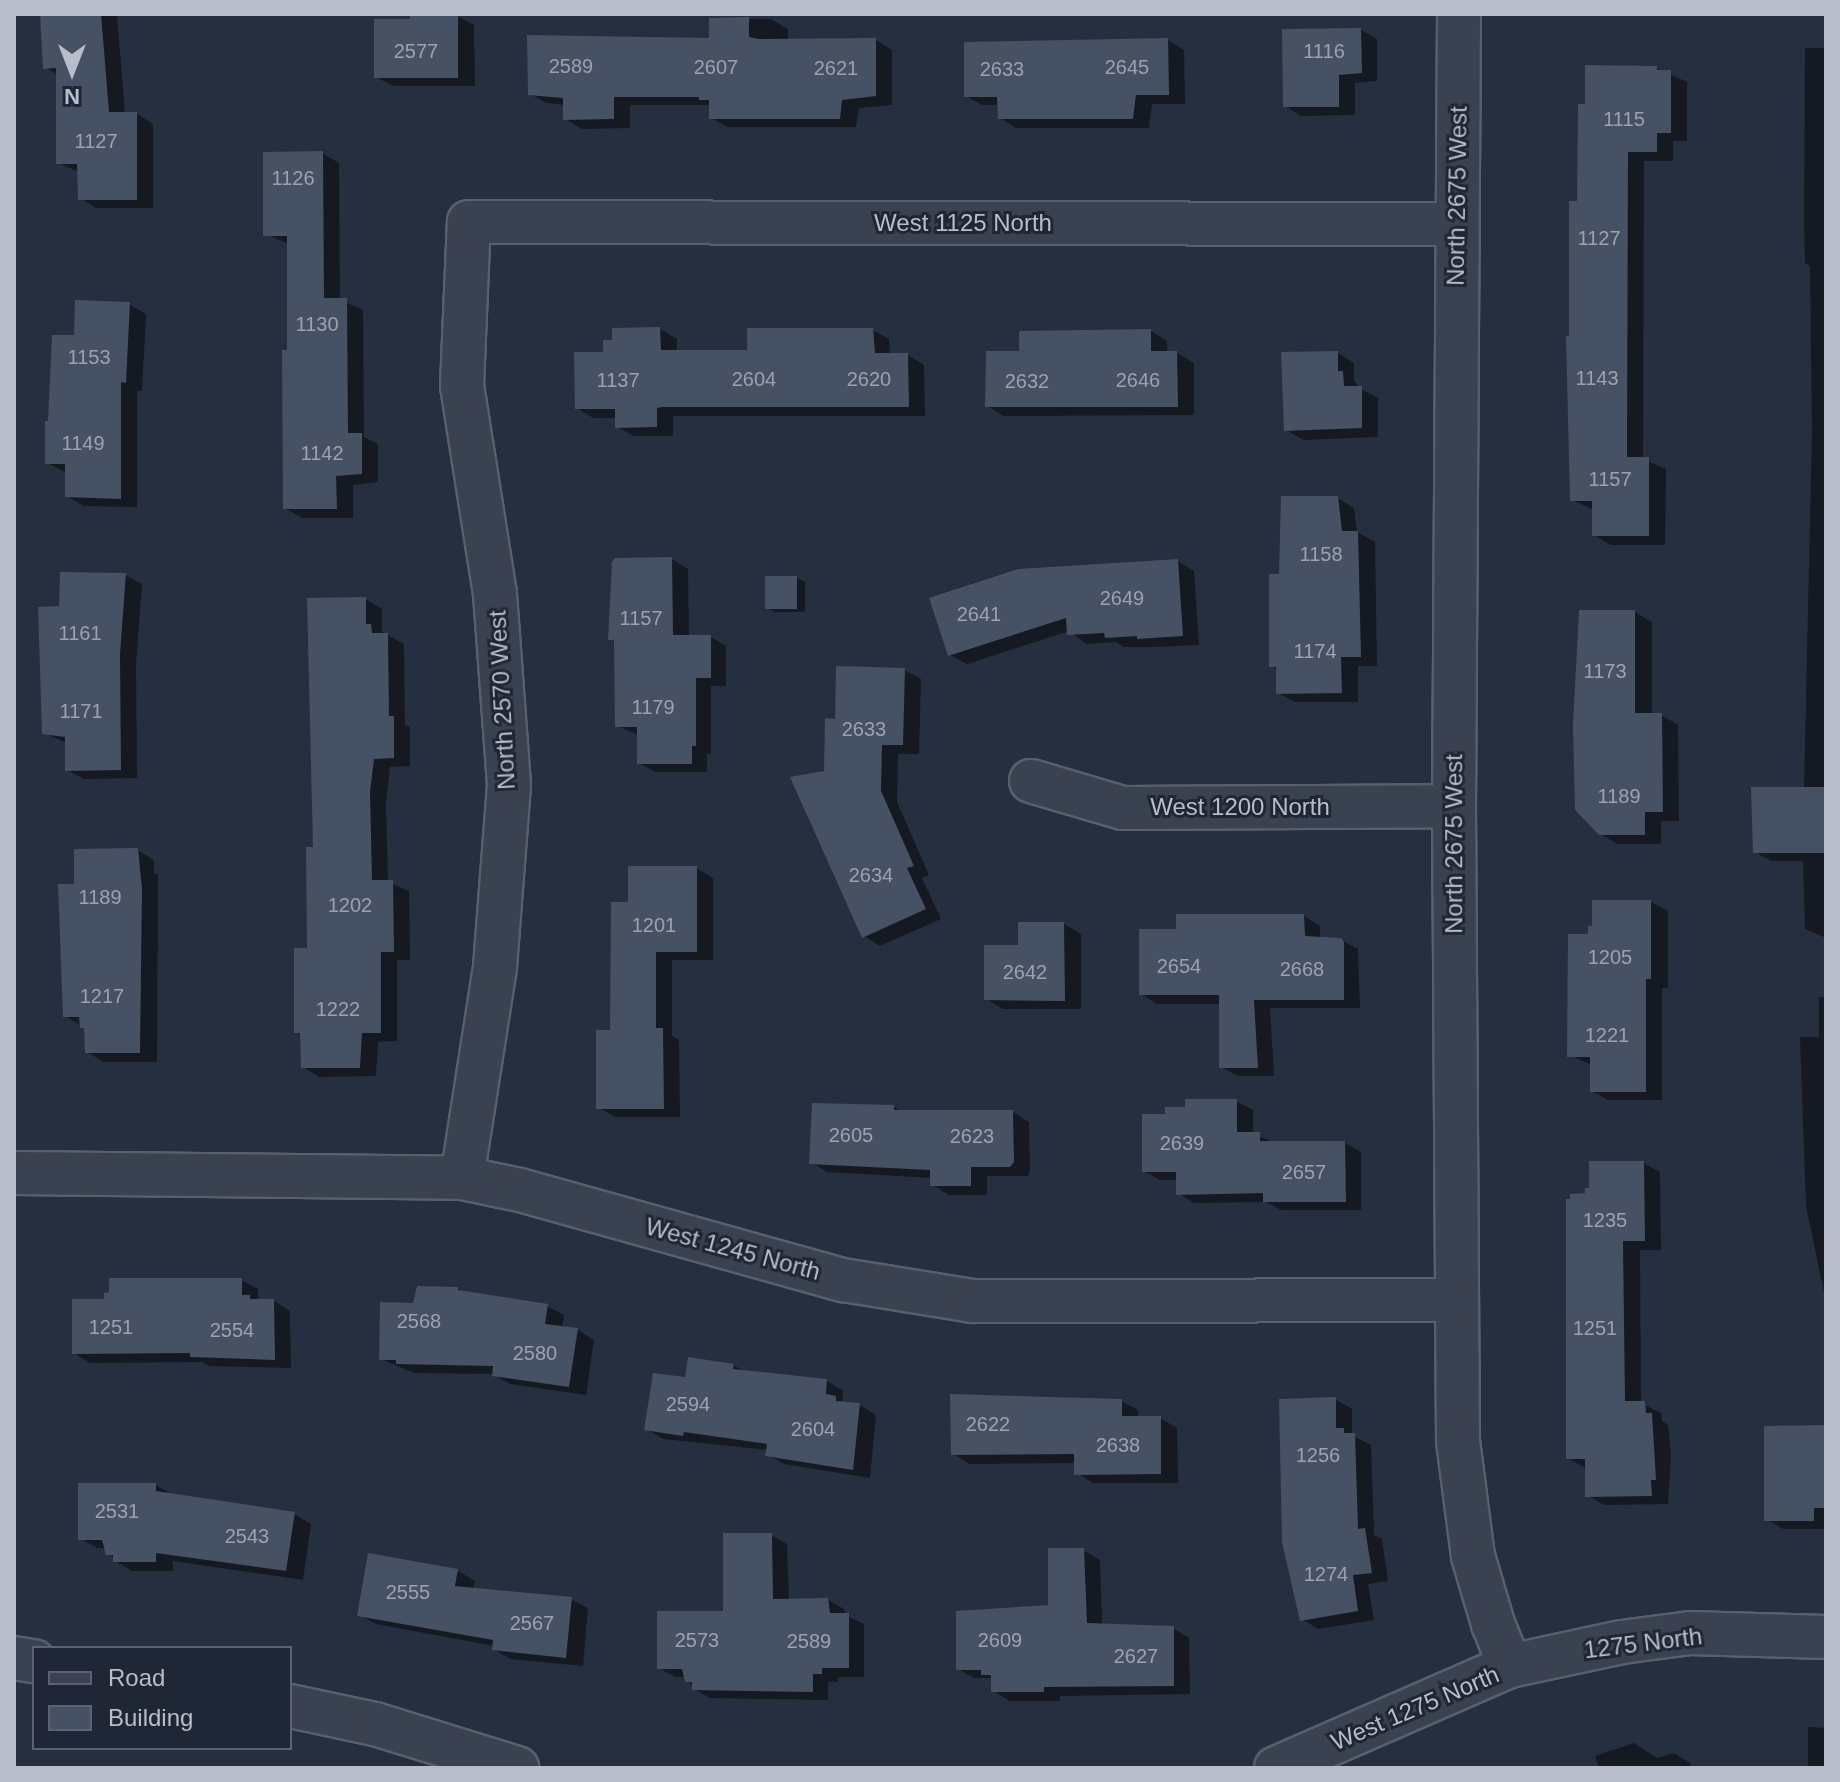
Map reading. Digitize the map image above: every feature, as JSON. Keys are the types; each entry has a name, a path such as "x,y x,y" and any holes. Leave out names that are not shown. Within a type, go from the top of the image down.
{"street":[{"name":"North 2675 West","path":"1459,14 1454,806 1458,1441 1463,1499 1473,1556 1493,1624 1510,1666"},
{"name":"West 1125 North","path":"469,222 1456,224"},
{"name":"North 2570 West","path":"462,1178 495,967 509,785 495,594 462,386 469,222"},
{"name":"West 1200 North","path":"1031,781 1123,808 1454,806"},
{"name":"West 1245 North","path":"14,1173 462,1178 520,1190 843,1280 972,1301 1456,1300"},
{"name":"1275 North","path":"1510,1666 1622,1642 1690,1633 1826,1637"},
{"name":"West 1275 North","path":"1276,1768 1510,1666"},
{"path":"292,1706 375,1724 517,1768"}],"building":[{"path":"40,14 101,14 109,112 137,112 137,200 78,200 77,164 56,164 56,68 43,69"},
{"path":"410,14 458,14 458,78 374,78 374,19 410,19"},
{"path":"749,17 749,37 758,39 876,38 876,96 842,100 840,119 709,119 709,100 699,100 699,97 614,97 614,119 563,120 563,98 528,95 527,35 709,38 709,18"},
{"path":"1361,28 1362,73 1339,75 1339,107 1283,107 1282,29"},
{"path":"1168,38 1169,95 1136,95 1133,119 998,119 997,97 964,97 964,42"},
{"path":"1585,65 1657,66 1657,70 1671,70 1671,133 1657,133 1657,152 1628,152 1627,457 1649,457 1649,536 1592,536 1592,501 1570,501 1566,336 1569,336 1569,201 1577,201 1578,104 1585,104"},
{"path":"323,151 324,298 347,298 348,433 362,433 362,474 336,476 337,509 283,509 282,350 287,350 287,236 263,236 263,152"},
{"path":"75,300 130,302 126,383 121,382 121,499 65,497 65,464 45,464 52,335 74,335"},
{"path":"660,327 661,350 747,350 747,328 873,328 875,353 908,353 909,407 662,407 657,408 657,427 615,428 615,409 575,409 574,352 603,352 603,340 612,340 612,328"},
{"path":"1151,329 1151,351 1177,351 1178,407 985,407 986,351 1019,351 1019,331"},
{"path":"1338,351 1338,371 1343,371 1344,386 1362,386 1362,428 1284,431 1281,352"},
{"path":"1281,496 1338,496 1342,531 1358,531 1361,657 1341,657 1342,693 1276,694 1276,667 1269,667 1269,574 1279,574"},
{"path":"672,557 673,635 711,635 711,678 696,678 696,746 692,746 692,764 637,764 637,727 615,727 614,640 608,640 612,562 615,558"},
{"path":"1178,559 1183,636 1137,639 1137,636 1105,638 1104,633 1067,635 1066,618 948,656 929,598 1018,569"},
{"path":"60,572 126,573 120,654 121,770 65,771 65,737 42,734 38,607 59,606"},
{"path":"765,576 797,576 797,609 765,609"},
{"path":"366,597 366,624 371,624 372,633 388,633 389,716 394,716 394,758 374,759 370,792 372,880 393,880 394,952 381,952 381,1033 362,1033 360,1068 301,1068 300,1033 294,1033 294,948 307,948 306,847 313,847 307,598"},
{"path":"1579,610 1635,610 1635,713 1662,713 1663,812 1645,812 1645,835 1599,835 1575,810 1573,725"},
{"path":"836,666 905,668 903,745 882,745 881,791 914,866 907,868 926,909 862,938 790,777 824,771 825,718 835,719"},
{"path":"1751,787 1826,787 1826,853 1753,853"},
{"path":"138,848 142,889 140,1053 85,1053 84,1028 80,1028 79,1017 63,1017 58,884 74,884 74,849"},
{"path":"628,866 697,866 697,952 656,952 656,1028 663,1028 664,1109 596,1109 596,1030 610,1030 611,902 628,902"},
{"path":"1592,900 1651,900 1651,979 1646,979 1646,1092 1590,1092 1590,1057 1567,1057 1568,934 1588,934 1588,926 1592,926"},
{"path":"1176,914 1304,914 1305,936 1341,938 1344,942 1344,1000 1254,1000 1258,1068 1219,1068 1219,995 1139,995 1139,929 1176,929"},
{"path":"1018,922 1064,922 1065,1001 984,1000 984,945 1018,945"},
{"path":"1185,1099 1237,1099 1237,1132 1260,1132 1260,1141 1345,1141 1346,1202 1263,1202 1263,1193 1176,1195 1176,1172 1142,1172 1142,1114 1165,1114 1165,1107 1185,1107"},
{"path":"812,1103 894,1105 894,1110 1013,1110 1014,1162 1010,1167 971,1167 971,1186 930,1186 930,1170 809,1164"},
{"path":"1589,1161 1644,1161 1645,1241 1623,1241 1625,1401 1645,1401 1646,1413 1652,1413 1656,1480 1651,1480 1652,1496 1585,1497 1585,1459 1566,1459 1566,1199 1570,1199 1570,1194 1585,1193 1585,1188 1589,1188"},
{"path":"109,1278 242,1278 242,1295 250,1295 250,1299 274,1299 275,1360 190,1357 190,1353 72,1354 72,1299 104,1299 104,1293 109,1292"},
{"path":"417,1286 458,1287 458,1290 548,1304 545,1324 578,1328 569,1387 492,1376 493,1366 396,1364 396,1360 379,1360 380,1302 413,1303"},
{"path":"688,1357 734,1364 733,1369 827,1379 826,1394 836,1396 836,1401 860,1403 853,1470 765,1456 767,1444 684,1432 683,1436 644,1430 653,1373 685,1377"},
{"path":"950,1394 1122,1399 1122,1416 1161,1416 1161,1474 1074,1475 1074,1454 951,1455"},
{"path":"1336,1397 1336,1428 1344,1428 1344,1433 1355,1433 1358,1529 1365,1528 1372,1573 1353,1575 1358,1611 1300,1621 1282,1542 1279,1399"},
{"path":"1826,1425 1826,1508 1814,1508 1814,1521 1764,1521 1764,1426"},
{"path":"78,1483 156,1483 156,1491 295,1512 286,1571 156,1553 156,1562 113,1562 113,1555 106,1555 102,1540 78,1540"},
{"path":"723,1533 772,1533 773,1599 828,1598 830,1613 849,1613 849,1668 822,1668 822,1674 813,1674 813,1692 692,1690 692,1682 685,1682 682,1669 657,1669 657,1611 723,1611"},
{"path":"1048,1548 1084,1548 1087,1623 1174,1626 1174,1686 1044,1687 1044,1692 991,1692 991,1675 981,1675 981,1670 956,1670 956,1611 1048,1605"},
{"path":"368,1553 458,1569 455,1586 572,1597 566,1658 492,1650 493,1640 357,1616"}]}
